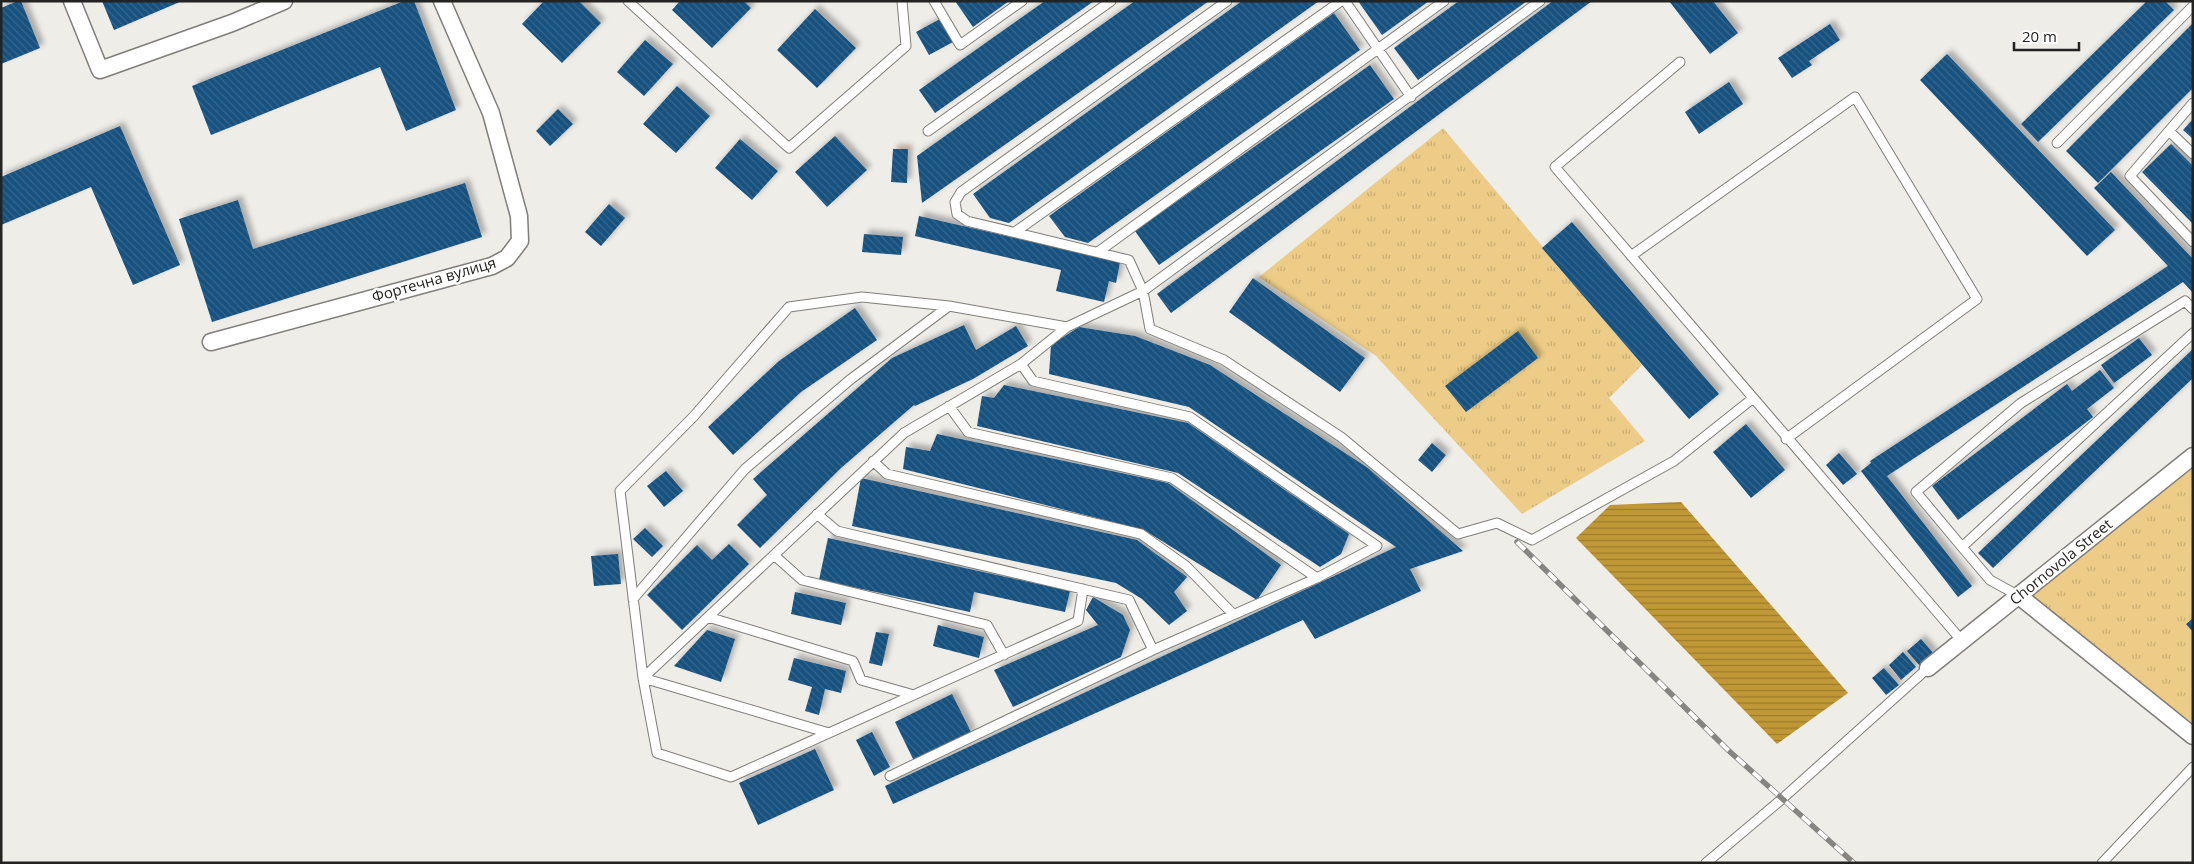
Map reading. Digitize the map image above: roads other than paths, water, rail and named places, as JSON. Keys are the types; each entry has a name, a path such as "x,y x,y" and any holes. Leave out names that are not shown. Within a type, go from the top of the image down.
{"street":[{"path":"72,1 100,70 232,23 284,1"},
{"name":"Фортечна вулиця","path":"211,342 492,266 507,258 520,242 519,216 491,113 442,1"},
{"name":"Chornovola Street","path":"1928,668 2193,456"},
{"path":"2019,596 2193,736"}],"lane":[{"path":"628,1 789,148 906,46 902,1"},
{"path":"934,1 960,45 1022,1"},
{"path":"928,131 1111,1"},
{"path":"1227,1 957,196 955,208 962,218 1129,260 1143,291 1150,329 1224,360 1333,432 1458,534 1497,523 1532,540 1674,461 1752,399"},
{"path":"1015,232 1343,1 1411,97"},
{"path":"1098,252 1444,1"},
{"path":"643,678 904,433 1021,364 1068,327 1143,291 1540,1"},
{"path":"2058,143 2193,6"},
{"path":"1680,62 1554,167 1786,439 1962,641"},
{"path":"1631,256 1855,97 1977,299 1786,439"},
{"path":"2193,103 2130,176 2193,242"},
{"path":"2169,131 2193,154"},
{"path":"1068,327 949,306 862,296 789,307 694,416 620,491 643,678 657,753 731,777 1078,621 1083,589"},
{"path":"2019,596 1990,580 1916,492 2021,403 2185,301 2193,309"},
{"path":"633,599 745,469 851,379 949,306"},
{"path":"1962,546 2193,332"},
{"path":"890,776 1152,650 1318,578 1377,546 1190,418 1033,381 1021,364"},
{"path":"949,406 968,432 1172,478 1318,578"},
{"path":"873,462 887,474 1141,534 1186,566 1233,614"},
{"path":"818,514 837,531 1129,600 1152,650"},
{"path":"774,555 802,580 987,625 1004,655"},
{"path":"708,617 852,661 861,680 914,695"},
{"path":"1706,863 1782,800 1928,668"},
{"path":"643,678 829,733"},
{"path":"2102,863 2193,767"}],"railway":[{"path":"1517,542 1728,750 1854,863"}]}
